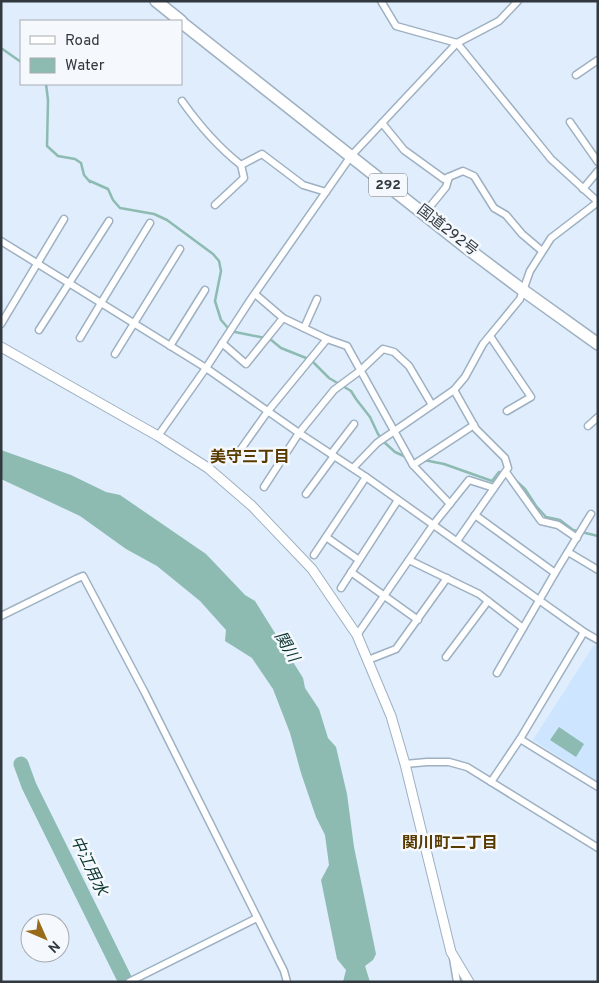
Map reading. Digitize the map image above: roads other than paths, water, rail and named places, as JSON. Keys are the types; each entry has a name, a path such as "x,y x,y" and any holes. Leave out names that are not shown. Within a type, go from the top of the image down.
{"highway":[{"name":"国道292号","path":"156,1 180,20"},
{"name":"国道292号","path":"182,22 424,214 524,291 598,344"}],"street":[{"path":"353,468 377,443 454,390 465,377 483,344 520,299 530,271 550,238 598,202 551,159 457,43 396,26 381,1"},
{"path":"158,436 351,156 457,43 499,21 518,1"},
{"path":"576,75 598,60"},
{"path":"182,101 224,152 241,165 244,178 215,205"},
{"path":"570,122 598,162"},
{"path":"382,123 404,150 444,179 463,171 474,176 494,208 506,215 522,234 542,251"},
{"path":"241,165 262,154 302,186 326,192"},
{"path":"583,189 598,171"},
{"path":"424,214 446,187 449,177"},
{"path":"1,324 64,219"},
{"path":"39,330 109,221"},
{"path":"80,338 150,223"},
{"path":"1,241 206,368 366,477 584,632 598,640"},
{"path":"115,354 180,249"},
{"path":"170,346 205,290"},
{"path":"255,294 283,318 327,339 347,346 412,466 450,504"},
{"path":"304,328 317,299"},
{"path":"222,343 246,364 283,318"},
{"path":"490,336 530,397 507,411"},
{"path":"236,456 268,411 327,339"},
{"path":"1,347 158,436 208,468 252,506 312,569 357,635 391,716 405,764 457,982"},
{"path":"264,487 299,433 334,390 361,370 383,349 394,352 409,366 432,405"},
{"path":"454,390 476,429 505,458 508,468 457,541"},
{"path":"588,426 598,417"},
{"path":"306,494 354,424"},
{"path":"412,466 474,425"},
{"path":"506,472 541,521 558,525 577,538"},
{"path":"314,555 366,477"},
{"path":"357,635 433,525 469,480 494,488"},
{"path":"341,588 398,500"},
{"path":"497,673 555,573 592,514"},
{"path":"476,515 555,573"},
{"path":"326,537 359,560"},
{"path":"568,552 598,570"},
{"path":"409,560 478,594 523,628"},
{"path":"351,572 418,620"},
{"path":"1,616 83,576 145,693 284,972 287,982"},
{"path":"368,660 396,649 447,578"},
{"path":"446,657 488,602"},
{"path":"491,782 520,739 584,632"},
{"path":"520,739 598,787"},
{"path":"405,764 449,762 467,767 598,848"},
{"path":"129,982 257,918"},
{"path":"451,952 469,982"}],"water":[{"path":"1,450 71,475 106,492 120,495 206,554 245,595 255,601 303,678 305,688 319,709 328,738 336,747 347,794 354,847 376,954 373,960 365,966 370,982 343,982 346,970 337,959 321,880 329,865 325,835 316,817 290,733 273,689 252,658 225,641 226,630 200,601 157,566 126,549 80,516 1,479"},
{"path":"559,727 584,744 576,757 550,740"}],"waterway":[{"path":"1,48 20,61"},
{"path":"46,85 48,100 47,146 58,156 75,159 81,163 84,175 90,182 108,189 113,200 120,208 154,214 167,220 213,254 219,261 221,271 215,301 221,320 228,328 235,332 270,339 281,348 311,360 329,378 351,391 370,417 384,442 395,452 406,457"},
{"path":"424,460 444,464 492,481 499,472 502,473"},
{"path":"514,479 525,489 546,517 560,520 573,530 598,536"},
{"name":"中江用水","path":"21,764 29,786 126,982"}],"district":[{"name":"美守三丁目","path":"250,458"},
{"name":"関川町二丁目","path":"450,844"}],"water label":[{"name":"関川","path":"286,647"}]}
